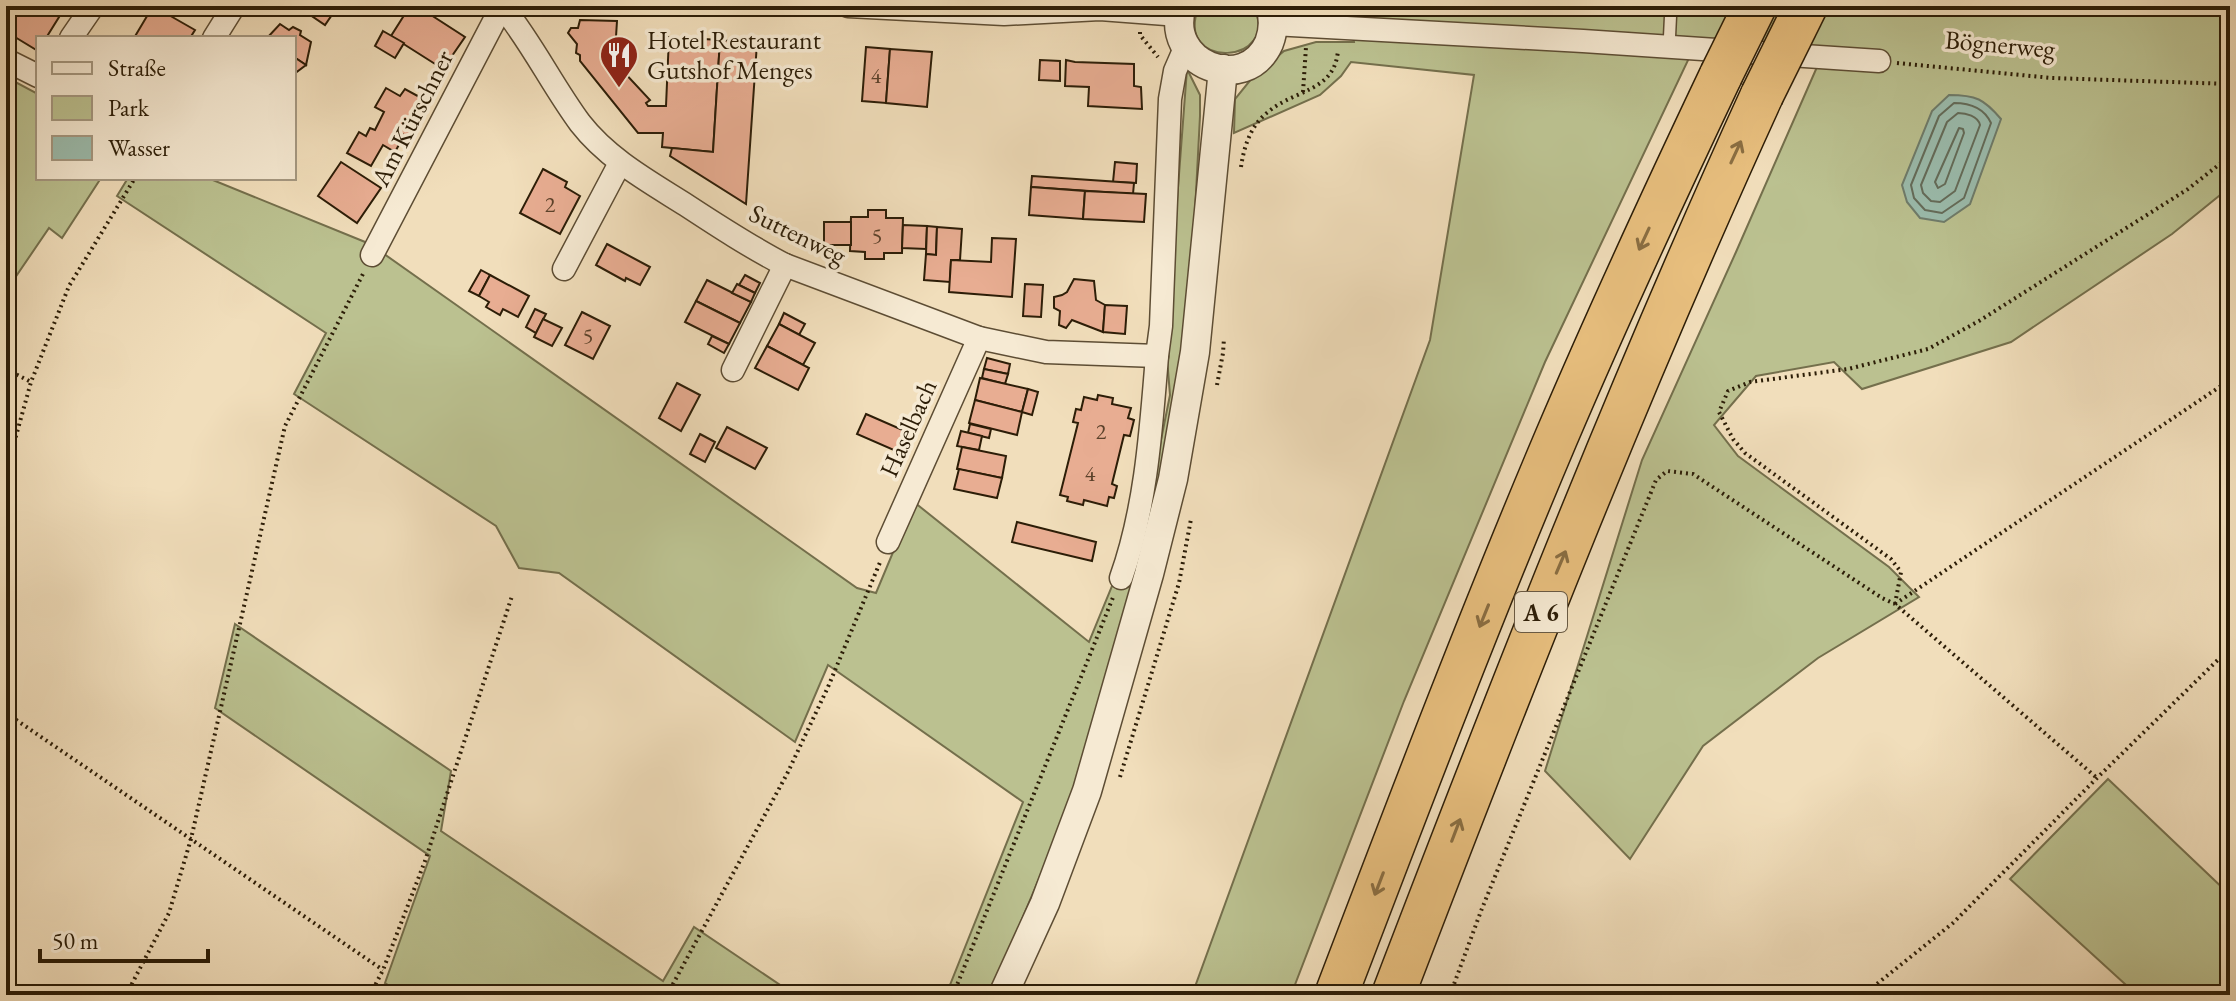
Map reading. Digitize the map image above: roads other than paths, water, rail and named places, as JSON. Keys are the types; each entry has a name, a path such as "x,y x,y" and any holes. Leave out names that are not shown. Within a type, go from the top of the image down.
{"highway":[{"name":"A 6","path":"1336,995 1556,440 1637,255 1755,6"},
{"name":"A 6","path":"1393,995 1559,568 1685,267 1762,95 1806,6"}],"street":[{"path":"72,36 93,6"},
{"path":"215,36 234,6"},
{"name":"Suttenweg","path":"502,6 522,30 580,122 599,145 620,163 757,251 785,265 979,338 1046,352 1157,356"},
{"name":"Am Kürschner","path":"372,255 502,6"},
{"path":"848,6 1004,14 1100,9 1143,12 1181,10 1180,59 1170,99 1161,326 1150,438 1131,550 1121,578"},
{"path":"1180,59 1196,60 1210,68 1243,67 1257,59 1267,46 1273,31 1271,15 1306,25 1879,61"},
{"path":"6,60 36,75"},
{"path":"1003,995 1045,903 1087,791 1173,479 1195,352 1223,69"},
{"path":"564,269 620,163"},
{"path":"733,370 785,265"},
{"name":"Haselbach","path":"888,542 979,338"}],"lane":[{"path":"1669,47 1671,6"}],"water":[{"path":"1949,95 1979,100 2001,119 1970,204 1944,222 1920,218 1907,202 1902,185 1932,111"}],"place":[{"name":"Hotel Restaurant Gutshof Menges","path":"619,89"}]}
